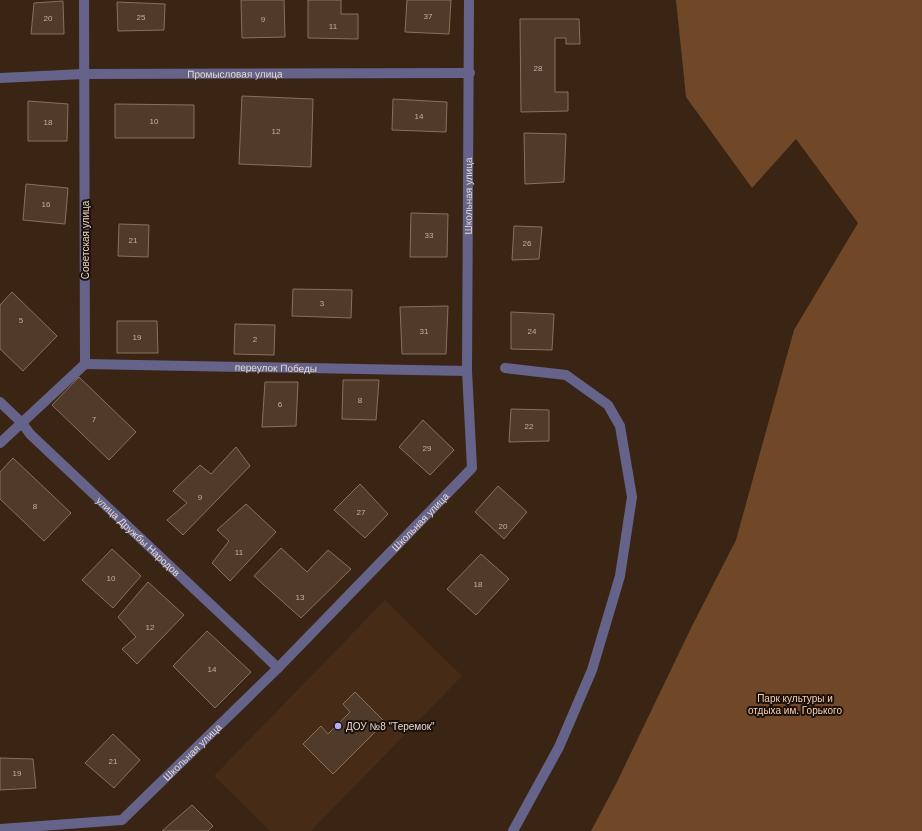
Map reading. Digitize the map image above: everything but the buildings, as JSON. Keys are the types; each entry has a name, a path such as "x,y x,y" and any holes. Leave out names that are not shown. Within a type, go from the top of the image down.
{"street":[{"name":"Советская улица","path":"84,0 85,364"},
{"name":"Школьная улица","path":"0,829 122,820 278,668 472,468 466,371 470,73 469,0"},
{"name":"Промысловая улица","path":"0,78 84,74 470,73"},
{"name":"переулок Победы","path":"85,364 466,371"},
{"path":"0,443 85,364"},
{"path":"505,368 566,375 608,405 620,426 632,497 620,576 592,670 559,747 513,831"},
{"name":"улица Дружбы Народов","path":"0,402 22,422 35,439 278,668"}],"shaded area":[{"name":"ДОУ №8 \"Теремок\"","path":"385,600 462,676 311,831 270,831 214,776"}],"green space":[{"name":"Парк культуры и отдыха им. Горького","path":"676,0 922,0 922,831 591,831 616,784 691,628 736,540 794,330 858,223 796,139 752,188 686,97"}],"place":[{"name":"ДОУ №8 \"Теремок\"","path":"338,726"}]}
